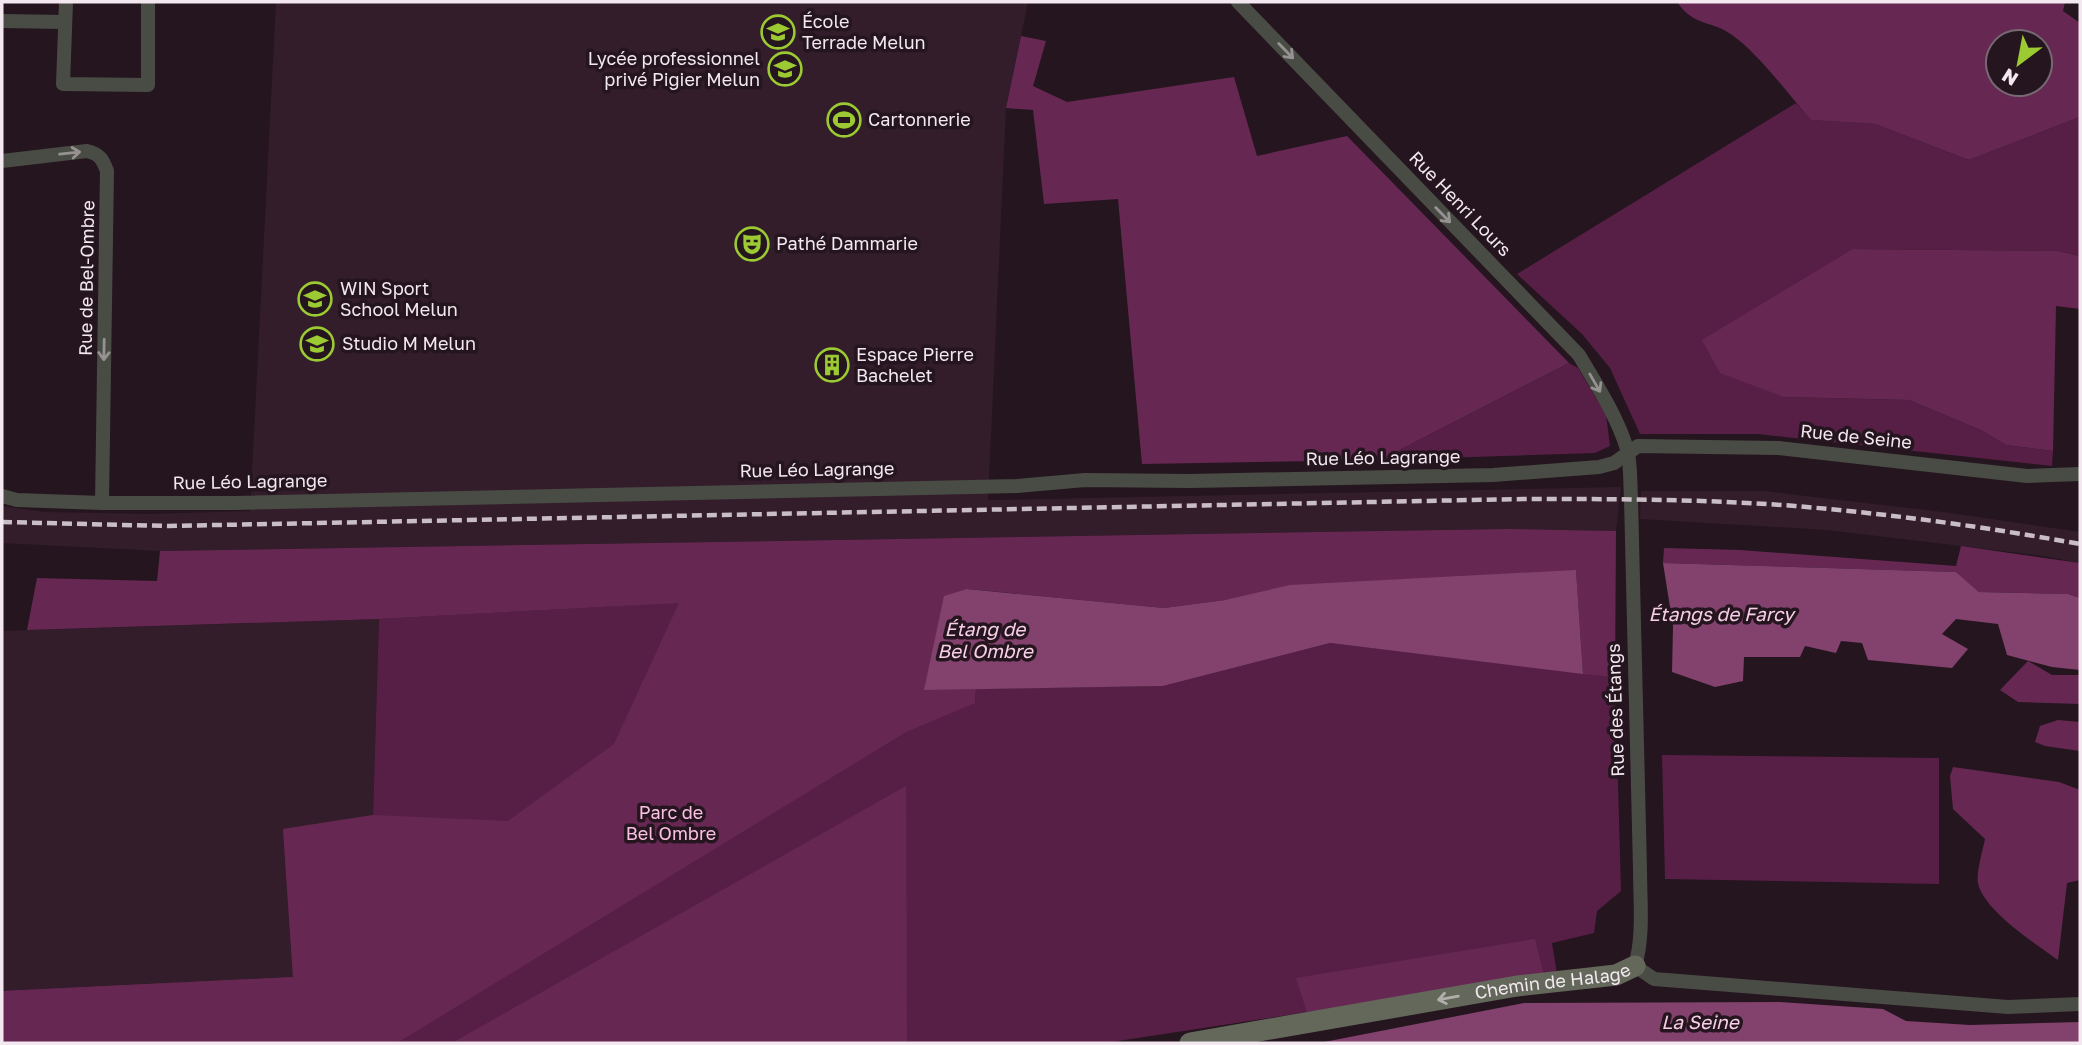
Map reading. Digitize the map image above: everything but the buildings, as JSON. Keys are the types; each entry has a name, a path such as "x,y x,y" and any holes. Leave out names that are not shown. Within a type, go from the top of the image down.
{"street":[{"path":"66,2 64,84 148,85 148,2"},
{"name":"Rue Henri Lours","path":"1238,2 1579,355 1603,396 1628,451"},
{"path":"2,21 65,22"},
{"name":"Rue de Bel-Ombre","path":"2,161 87,152 95,153 102,159 107,171 102,503"},
{"name":"Rue de Seine","path":"1628,451 1638,446 1778,448 2027,476 2080,474"},
{"name":"Rue Léo Lagrange","path":"2,496 17,500 102,503 236,503 1017,486 1085,480 1203,481 1493,475 1600,467 1614,463 1628,451"},
{"name":"Rue des Étangs","path":"1628,451 1640,931 1635,966"},
{"name":"Chemin de Halage","path":"1190,1043 1517,986 1616,975 1635,966 1654,979 2008,1007 2080,1004"}],"shaded area":[{"path":"276,2 1028,2 1006,108 988,500 1621,487 1616,531 1507,529 160,551 2,543 2,506 44,512 149,514 250,511"},
{"path":"1641,491 1764,491 1951,513 2080,532 2080,563 2044,556 1827,530 1640,519"},
{"path":"379,619 373,815 283,830 294,978 2,991 2,631"}],"green space":[{"path":"1677,2 2065,2 2063,11 2080,23 2080,117 1969,160 1875,124 1811,120 1742,43 1725,30 1690,16"},
{"path":"1021,36 1046,41 1033,86 1067,102 1234,77 1257,156 1347,136 1569,363 1380,460 1142,464 1118,199 1044,204 1033,110 1006,108"},
{"path":"1796,103 1811,120 1875,124 1969,160 2080,117 2080,256 2058,251 1853,249 1783,397 1909,400 1981,430 2006,445 2053,451 2052,466 1758,434 1640,434 1610,368 1582,334 1517,274"},
{"path":"1853,249 2058,251 2080,256 2080,309 2056,306 2053,451 2006,445 1981,430 1909,400 1784,397 1720,373 1702,340"},
{"path":"1569,363 1578,368 1606,415 1610,446 1595,453 1380,460"},
{"name":"Parc de Bel Ombre","path":"1507,529 1616,531 1615,677 1583,674 1576,571 1225,600 1164,608 968,589 925,690 976,689 975,703 906,732 397,1043 2,1043 2,991 293,977 283,829 373,815 508,821 614,744 679,603 379,619 27,630 37,578 157,581 160,551"},
{"path":"1961,546 2080,563 2080,598 2068,594 1979,592 1956,572 1663,563 1664,548 1740,550 1956,566"},
{"name":"Parc de Bel Ombre","path":"887,591 975,703 976,689 1163,686 1330,643 1615,677 1621,891 1597,911 1594,933 1552,943 1557,974 1105,1043 2,1043 2,991 293,977 283,829 373,815 379,619"},
{"path":"2028,661 2052,675 2080,675 2080,704 2018,702 2000,690"},
{"path":"2058,720 2080,722 2080,751 2035,742 2040,726"},
{"path":"1662,755 1939,758 1939,884 1665,879"},
{"path":"1953,767 2059,782 2080,790 2080,880 2067,883 2058,960 2012,926 1982,893 1978,879 1985,839 1953,809 1950,776"},
{"path":"906,786 907,1043 452,1043"},
{"path":"1535,939 1544,976 1307,1012 1296,978"}],"water":[{"name":"Étangs de Farcy","path":"1663,563 1956,572 1979,592 2068,594 2080,598 2080,670 2052,667 2007,655 1998,624 1956,619 1942,634 1968,649 1952,668 1868,660 1862,643 1841,641 1836,653 1805,646 1800,657 1744,657 1743,681 1715,687 1672,672 1673,626"},
{"name":"Étang de Bel Ombre","path":"1576,570 1583,674 1330,643 1163,686 924,690 944,596 967,589 1164,608 1225,600 1290,585"},
{"name":"La Seine","path":"1780,1002 1883,1009 1906,1021 1970,1025 2080,1022 2080,1043 1319,1043 1524,1003"}],"railway":[{"path":"2,522 168,526 1625,499 1831,509 2080,544"}],"place":[{"name":"École Terrade Melun","path":"778,32"},
{"name":"Lycée professionnel privé Pigier Melun","path":"785,69"},
{"name":"Cartonnerie","path":"844,120"},
{"name":"Pathé Dammarie","path":"752,244"},
{"name":"WIN Sport School Melun","path":"315,299"},
{"name":"Studio M Melun","path":"317,344"},
{"name":"Espace Pierre Bachelet","path":"832,365"}]}
